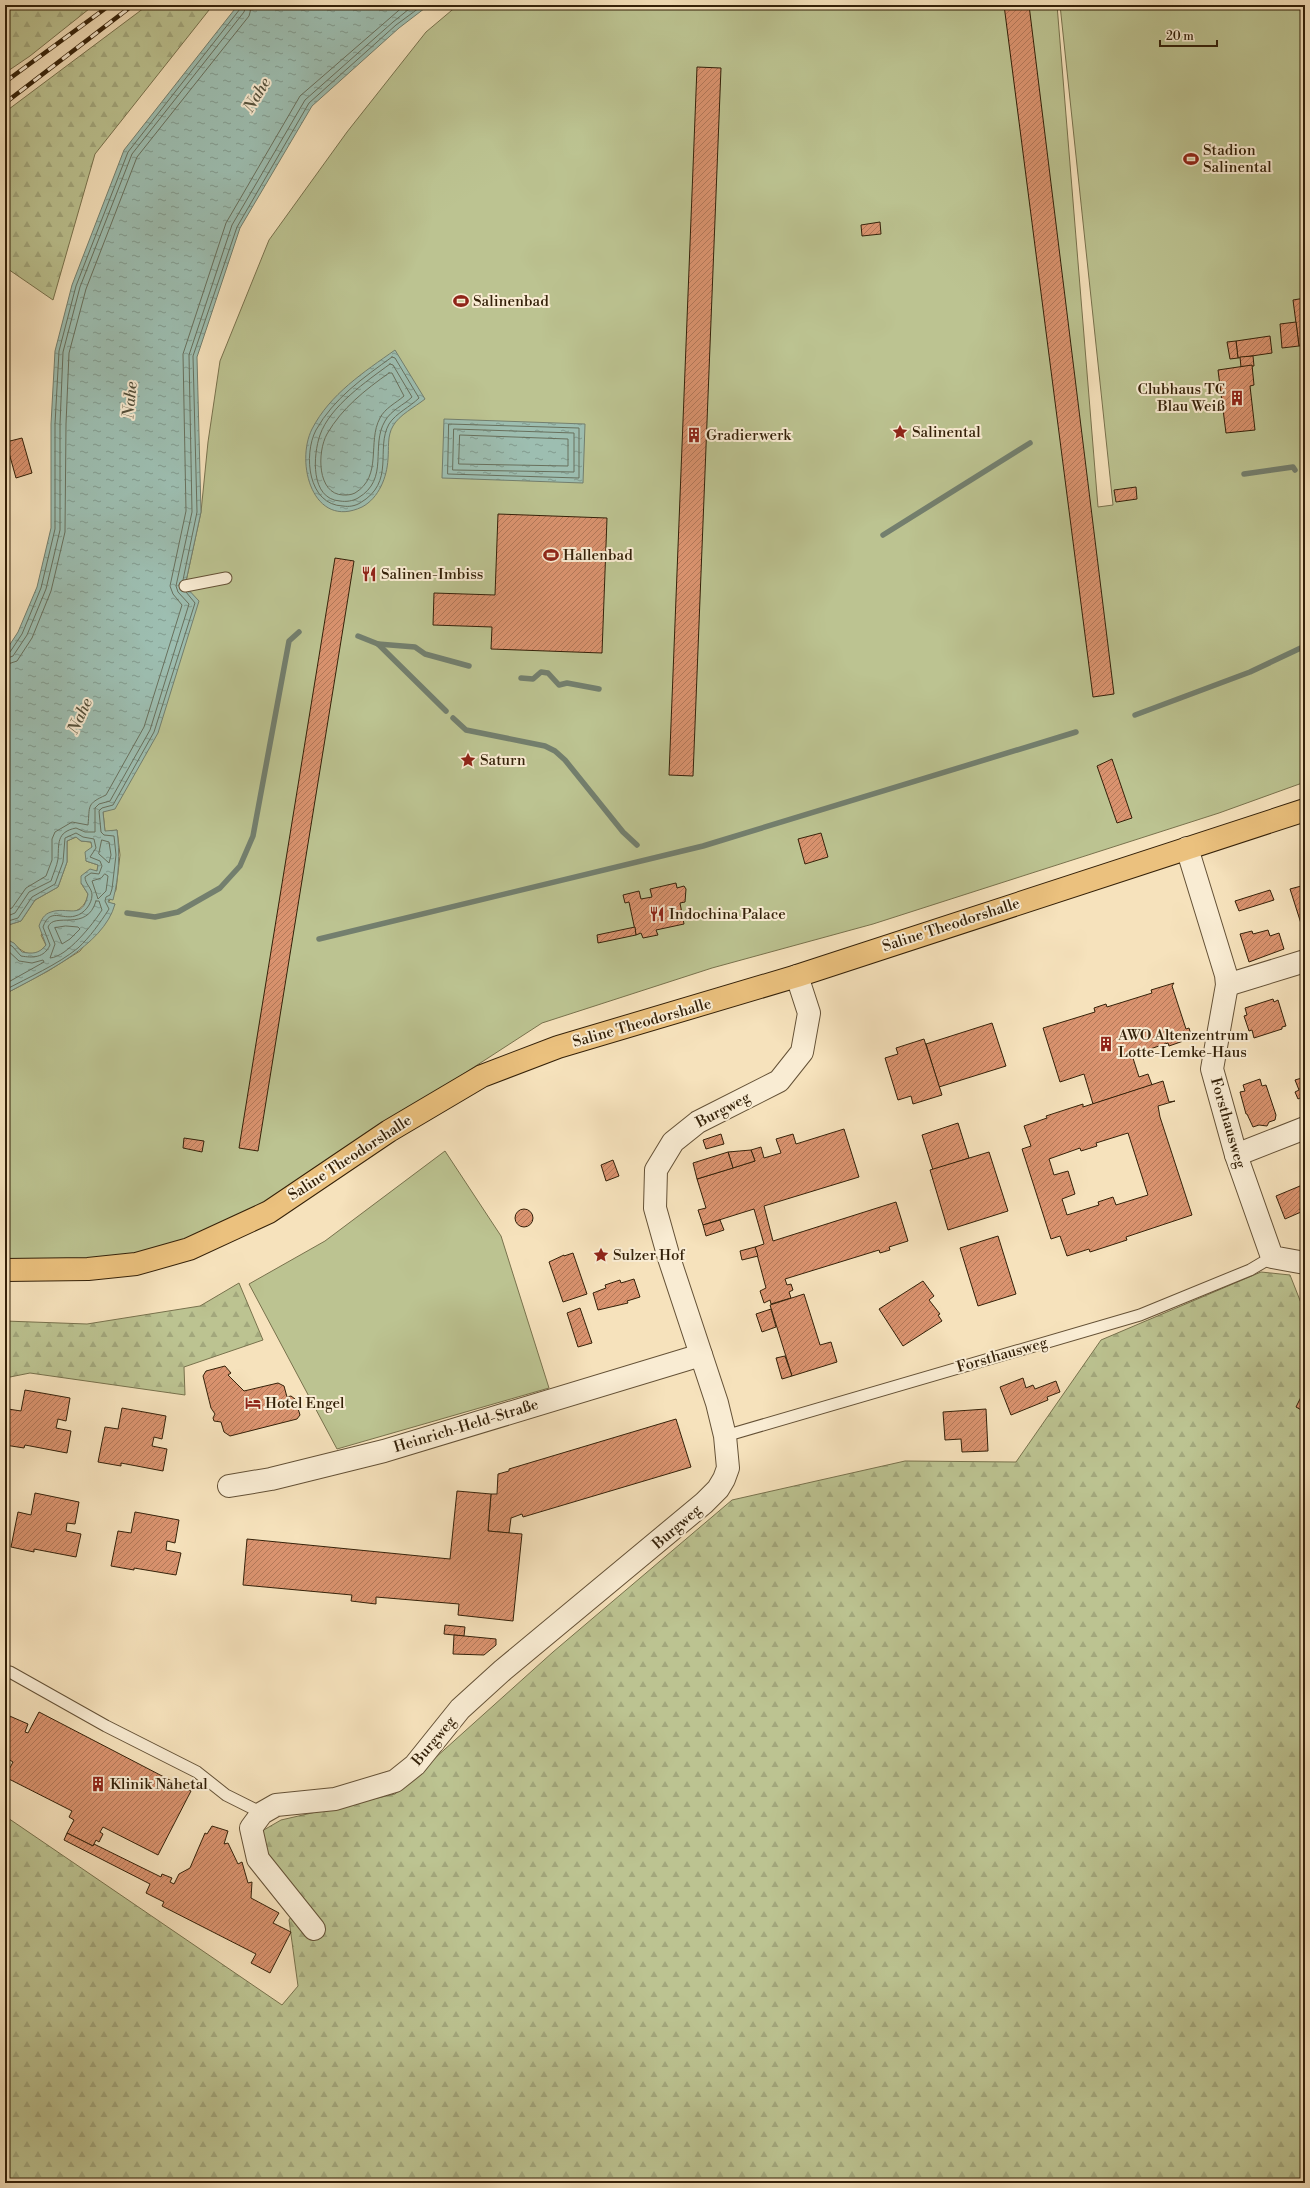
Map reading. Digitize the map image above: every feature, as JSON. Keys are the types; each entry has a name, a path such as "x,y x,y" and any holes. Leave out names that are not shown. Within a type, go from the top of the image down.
{"main road":[{"name":"Saline Theodorshalle","path":"5,1270 88,1269 136,1264 189,1249 269,1212 389,1132 482,1076 558,1047 798,976 1305,810"}],"street":[{"name":"Forsthausweg","path":"1187,848 1226,976 1227,985 1212,1069 1236,1155 1272,1257"},
{"path":"1227,985 1305,961"},
{"name":"Burgweg","path":"262,1813 276,1806 335,1799 395,1781 416,1765 460,1709 503,1670 650,1549 718,1489 728,1468 725,1436 669,1258 655,1208 656,1170 673,1142 698,1122 779,1081 802,1052 809,1013 798,976"},
{"path":"1236,1155 1305,1128"},
{"path":"1272,1257 1305,1263"},
{"name":"Heinrich-Held-Straße","path":"229,1486 270,1479 384,1451 701,1356"},
{"path":"262,1813 251,1828 258,1859 314,1929"}],"lane":[{"path":"185,586 226,578"},
{"name":"Forsthausweg","path":"725,1436 1140,1315 1250,1270 1272,1257"},
{"path":"10,1672 106,1726 197,1772 226,1795 262,1813"}],"green space":[{"path":"5,5 94,5 30,56 5,73"},
{"path":"148,5 213,5 95,154 53,300 5,267 5,112"},
{"path":"458,5 1057,5 1098,507 1113,505 1060,5 1305,5 1305,782 1219,813 873,924 712,968 542,1023 266,1202 185,1241 134,1256 86,1261 5,1261 5,994 48,971 80,951 115,904 108,903 116,890 120,855 117,830 105,832 103,812 185,586 201,512 208,442 220,361 269,240 347,132 426,32"},
{"path":"76,837 81,841 91,842 92,847 86,861 98,865 97,871 81,883 88,894 86,900 81,907 74,912 68,911 41,935 46,945 41,951 31,954 26,953 8,939 5,939 5,926 21,921 35,900 58,887 67,862 67,841"},
{"path":"445,1151 501,1236 549,1388 337,1449 249,1284 325,1241"},
{"path":"1261,1272 1290,1275 1305,1313 1305,2183 5,2183 5,1816 282,2005 298,1986 289,1920 300,1901 265,1853 262,1831 281,1820 395,1794 553,1652 732,1500 905,1461 1016,1462 1101,1340"},
{"path":"239,1283 263,1340 184,1367 185,1395 30,1373 5,1378 5,1321 87,1324 200,1306"}],"water":[{"name":"Nahe","path":"238,5 429,5 399,28 312,106 240,228 197,357 201,512 185,586 199,601 158,733 115,809 103,812 105,831 117,830 119,857 118,874 113,900 109,899 108,902 115,904 109,919 85,946 69,958 5,994 5,939 14,943 22,952 32,953 41,950 46,945 39,926 43,918 46,914 51,912 74,911 82,907 86,902 88,894 81,883 81,876 90,869 97,871 98,865 86,861 85,852 92,847 91,842 81,841 76,837 67,841 67,862 58,887 35,900 21,921 5,926 5,652 18,632 37,587 51,528 51,424 55,351 72,285 124,150"},
{"path":"395,350 425,399 403,415 393,426 389,438 386,473 381,486 373,498 362,507 345,512 331,509 320,501 312,489 307,475 307,443 312,429 319,416 338,394 360,375"},
{"path":"444,419 585,424 583,483 442,478"}],"building":[{"path":"1004,5 1029,5 1114,694 1093,697"},
{"name":"Gradierwerk","path":"697,67 721,68 693,776 669,775"},
{"path":"880,222 881,234 862,236 861,225"},
{"path":"1305,298 1305,345 1299,346 1293,300"},
{"path":"1296,322 1299,346 1282,348 1280,324"},
{"path":"1270,336 1272,353 1238,358 1236,341"},
{"path":"1236,341 1238,358 1230,359 1227,342"},
{"path":"1253,356 1254,366 1241,367 1240,357"},
{"name":"Clubhaus TC Blau Weiß","path":"1252,365 1254,385 1250,386 1255,430 1226,433 1218,370"},
{"path":"22,438 32,473 16,478 6,442"},
{"path":"1136,487 1137,499 1116,502 1114,490"},
{"name":"Hallenbad","path":"498,514 607,518 602,653 491,649 492,627 433,625 434,593 495,595"},
{"path":"335,558 354,561 258,1151 239,1148"},
{"path":"1112,759 1132,818 1117,823 1097,766"},
{"path":"821,833 828,857 805,864 798,839"},
{"name":"Indochina Palace","path":"676,883 677,888 684,886 686,889 685,902 680,903 684,924 656,930 658,935 643,938 641,933 636,935 629,902 625,903 623,895 639,891 641,899 652,897 650,889"},
{"path":"1305,885 1305,936 1290,889"},
{"path":"1270,890 1274,900 1239,911 1235,901"},
{"path":"635,927 636,935 598,943 597,935"},
{"path":"1268,930 1270,936 1279,933 1284,949 1249,962 1240,934 1252,931 1253,934"},
{"name":"AWO Altenzentrum Lotte-Lemke-Haus","path":"1174,983 1172,986 1186,1029 1189,1028 1192,1038 1169,1046 1168,1043 1132,1055 1139,1077 1148,1074 1152,1085 1093,1104 1084,1074 1060,1082 1043,1028 1095,1012 1094,1008 1106,1004 1107,1007 1152,993 1151,990"},
{"path":"1273,999 1274,1002 1278,1000 1286,1026 1282,1027 1282,1029 1254,1038 1252,1030 1249,1031 1244,1016 1247,1015 1245,1008"},
{"path":"992,1023 1006,1066 939,1087 926,1044"},
{"path":"924,1039 942,1095 913,1104 911,1096 898,1100 885,1058 898,1054 896,1048"},
{"path":"1305,1077 1305,1104 1302,1097 1298,1099 1295,1092 1299,1090 1295,1080"},
{"path":"1260,1079 1262,1086 1266,1085 1276,1115 1275,1120 1269,1122 1267,1126 1259,1125 1253,1127 1246,1114 1240,1092 1245,1091 1243,1085"},
{"path":"1163,1081 1169,1102 1175,1101 1158,1106 1160,1117 1192,1215 1126,1237 1127,1240 1090,1252 1089,1249 1067,1256 1060,1236 1051,1239 1022,1149 1031,1146 1024,1126 1047,1118 1046,1116 1083,1104 1083,1107","holes":["1128,1133 1148,1195 1116,1205 1113,1197 1098,1202 1099,1205 1067,1215 1062,1199 1075,1194 1068,1171 1054,1175 1049,1159 1080,1148 1081,1151 1097,1146 1096,1143"]},
{"path":"958,1123 969,1158 933,1170 922,1135"},
{"path":"844,1129 859,1177 764,1206 773,1241 896,1202 908,1241 889,1247 890,1250 880,1253 879,1250 785,1279 787,1285 791,1284 793,1290 789,1292 791,1298 771,1304 770,1300 764,1303 760,1291 766,1288 755,1247 764,1244 754,1209 703,1225 698,1210 706,1208 697,1179 755,1161 751,1150 761,1147 764,1158 781,1153 776,1139 793,1134 796,1144"},
{"path":"721,1134 724,1144 706,1149 703,1140"},
{"path":"184,1138 204,1141 202,1152 183,1148"},
{"path":"751,1150 755,1161 733,1168 728,1152"},
{"path":"728,1152 733,1168 697,1179 693,1163"},
{"path":"989,1152 1008,1211 948,1230 930,1170"},
{"path":"613,1160 619,1176 606,1181 601,1165"},
{"path":"1304,1181 1305,1207 1300,1209 1301,1212 1285,1219 1276,1196 1300,1186"},
{"path":"524,1209 530,1212 533,1218 530,1224 524,1227 518,1224 515,1218 518,1212"},
{"path":"720,1220 724,1230 706,1236 703,1225"},
{"path":"998,1236 1016,1294 978,1306 960,1248"},
{"path":"755,1247 758,1256 742,1260 740,1251"},
{"path":"573,1253 587,1294 563,1302 549,1262 564,1255"},
{"path":"634,1279 640,1297 627,1301 628,1303 598,1310 593,1293 606,1288 605,1285 620,1280 621,1283"},
{"path":"923,1281 934,1296 929,1300 940,1314 938,1315 942,1321 903,1346 879,1309"},
{"path":"804,1294 820,1345 831,1342 837,1362 792,1376 770,1305"},
{"path":"580,1308 592,1343 578,1347 567,1313"},
{"path":"771,1309 776,1327 762,1332 756,1314"},
{"path":"785,1356 792,1376 782,1379 776,1358"},
{"name":"Hotel Engel","path":"225,1366 231,1373 228,1375 244,1391 278,1383 284,1386 287,1397 291,1396 295,1399 300,1415 297,1419 230,1436 224,1432 221,1422 214,1421 213,1418 215,1414 211,1408 203,1376 206,1371"},
{"path":"1023,1378 1026,1388 1033,1385 1035,1389 1056,1381 1060,1392 1047,1397 1048,1400 1011,1415 1000,1387"},
{"path":"25,1390 70,1398 66,1421 58,1419 56,1428 71,1431 67,1453 25,1445 24,1448 5,1445 5,1427 8,1409 21,1411"},
{"path":"1303,1393 1305,1394 1305,1412 1296,1407"},
{"path":"122,1408 166,1416 162,1439 154,1437 152,1446 167,1449 163,1471 121,1463 121,1466 98,1462 105,1427 118,1429"},
{"path":"986,1409 988,1451 962,1452 961,1439 945,1440 943,1412"},
{"path":"676,1419 691,1467 523,1517 522,1514 511,1518 509,1533 488,1531 491,1494 497,1494 498,1474 509,1471 509,1469"},
{"path":"457,1491 491,1494 488,1531 522,1534 513,1621 458,1615 459,1604 376,1597 376,1604 351,1601 352,1595 243,1585 247,1539 450,1559"},
{"path":"35,1493 79,1502 75,1524 67,1523 66,1531 81,1534 76,1557 34,1549 34,1552 11,1547 18,1512 31,1515"},
{"path":"135,1512 179,1520 175,1543 167,1541 166,1550 181,1553 176,1575 111,1566 118,1531 131,1533"},
{"path":"445,1625 465,1627 464,1636 444,1634"},
{"path":"454,1635 496,1639 496,1645 484,1655 453,1654"},
{"name":"Klinik Nahetal","path":"39,1712 191,1791 158,1855 103,1827 100,1832 103,1834 99,1842 96,1840 93,1846 67,1833 74,1820 69,1817 72,1811 5,1777 13,1762 5,1757 5,1714 28,1724 25,1732 28,1733"},
{"name":"Klinik Nahetal","path":"212,1826 228,1831 224,1844 228,1843 238,1864 242,1862 248,1883 252,1882 251,1898 279,1913 273,1923 291,1932 270,1973 251,1963 256,1954 162,1906 164,1902 146,1893 150,1884 64,1840 67,1833 93,1846 94,1844 161,1877 162,1874 172,1878 170,1882 174,1884 179,1874 190,1868 205,1833 207,1834"}],"waterway":[{"path":"883,535 1030,443"},
{"path":"1244,474 1293,467 1295,470"},
{"path":"127,913 155,917 178,912 220,888 240,866 253,836 289,641 299,632"},
{"path":"358,636 378,644 446,711"},
{"path":"378,644 415,647 425,654 469,666"},
{"path":"1135,715 1250,672 1305,646"},
{"path":"521,678 533,679 541,672 548,673 559,685 567,683 599,689"},
{"path":"453,718 466,730 545,746 555,751 565,760 623,832 637,845"},
{"path":"319,939 703,846 1076,732"}],"railway":[{"path":"5,82 110,5"},
{"path":"5,103 133,5"}],"place":[{"name":"Stadion Salinental","path":"1191,159"},
{"name":"Salinenbad","path":"461,301"},
{"name":"Clubhaus TC Blau Weiß","path":"1237,398"},
{"name":"Salinental","path":"900,432"},
{"name":"Gradierwerk","path":"694,435"},
{"name":"Hallenbad","path":"551,555"},
{"name":"Salinen-Imbiss","path":"369,574"},
{"name":"Saturn","path":"468,760"},
{"name":"Indochina Palace","path":"657,914"},
{"name":"AWO Altenzentrum Lotte-Lemke-Haus","path":"1106,1044"},
{"name":"Sulzer Hof","path":"601,1255"},
{"name":"Hotel Engel","path":"253,1403"},
{"name":"Klinik Nahetal","path":"98,1784"}]}
